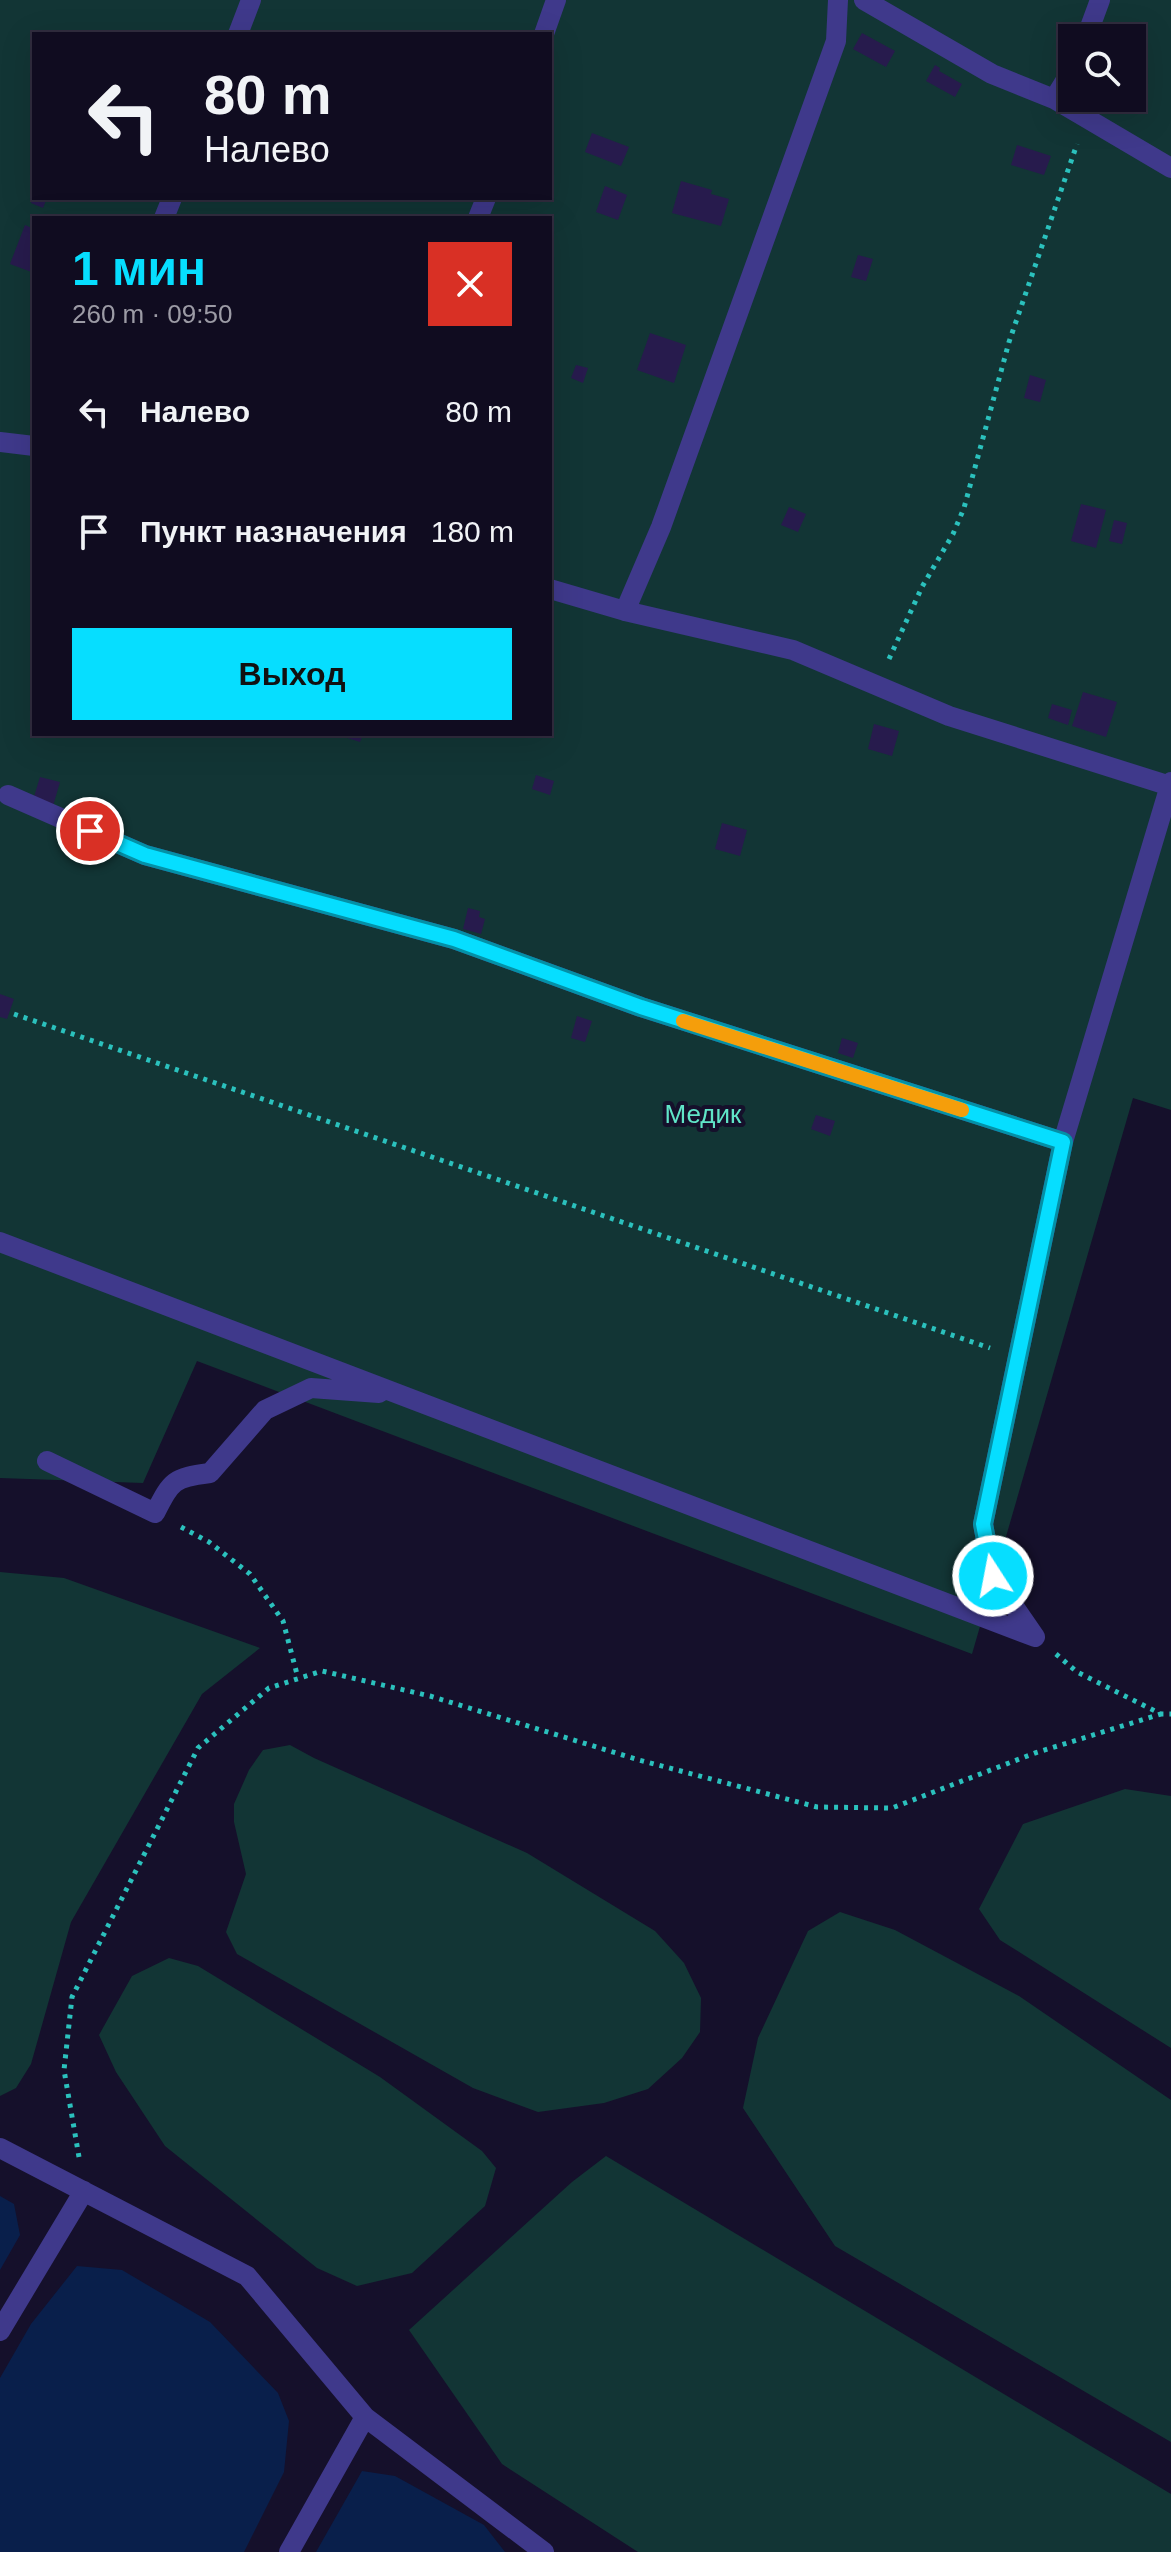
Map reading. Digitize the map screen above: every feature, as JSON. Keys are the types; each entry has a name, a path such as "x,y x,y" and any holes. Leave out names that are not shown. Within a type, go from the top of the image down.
{"lane":[{"path":"239,32 251,0"},
{"path":"545,32 556,0"},
{"path":"625,611 661,527 836,41 838,0"},
{"path":"864,0 992,74 1054,99 1171,168"},
{"path":"1091,24 1100,0"},
{"path":"1054,99 1058,93"},
{"path":"0,442 32,446"},
{"path":"552,590 625,611 793,650 949,716 1170,784 1063,1142 983,1524 993,1576 1035,1637"},
{"path":"8,795 145,855 454,939 641,1007 1063,1142"},
{"path":"0,1242 1035,1637"},
{"path":"47,1461 155,1513 167,1489 181,1477 210,1473 265,1410 311,1388 399,1394"},
{"path":"0,2148 247,2276 365,2417 544,2552"},
{"path":"0,2331 84,2191"},
{"path":"289,2552 365,2417"}],"path":[{"path":"877,685 922,587 953,534 964,508 1009,342 1086,118"},
{"path":"14,1014 1018,1358"},
{"path":"155,1513 209,1542 250,1574 283,1621 298,1678"},
{"path":"1035,1637 1077,1672 1161,1714"},
{"path":"84,2191 64,2070 72,1997 198,1748 269,1688 322,1671 430,1696 639,1760 817,1807 892,1808 1035,1753 1161,1714 1171,1714"}],"green space":[{"name":"Медик","path":"0,0 1171,0 1171,1110 1133,1098 972,1654 197,1361 143,1483 0,1478"},
{"path":"0,1572 64,1578 260,1648 202,1694 71,1922 31,2064 16,2088 0,2096"},
{"path":"290,1745 527,1853 655,1931 684,1963 701,1998 700,2032 682,2058 648,2089 604,2103 538,2112 473,2088 237,1954 226,1932 246,1874 234,1822 234,1804 249,1770 263,1750"},
{"path":"1125,1789 1171,1796 1171,2048 1000,1940 979,1909 1023,1824"},
{"path":"840,1912 895,1930 1019,1996 1171,2100 1171,2442 835,2246 743,2108 758,2038 808,1931"},
{"path":"169,1958 198,1966 380,2077 482,2151 496,2168 485,2206 412,2273 357,2286 317,2268 165,2146 116,2072 99,2035 132,1976"},
{"path":"606,2156 1171,2494 1171,2552 638,2552 502,2464 409,2330 572,2182"}],"water":[{"path":"0,2196 14,2204 20,2235 0,2270"},
{"path":"77,2266 122,2270 210,2322 278,2393 289,2421 284,2472 244,2552 0,2552 0,2378 31,2324"},
{"path":"362,2471 395,2476 484,2525 505,2552 316,2552"}],"building":[{"path":"862,33 895,51 886,67 853,49"},
{"path":"935,65 940,68 939,71 962,84 955,97 926,81"},
{"path":"592,133 629,147 621,166 585,152"},
{"path":"1017,145 1051,156 1044,175 1011,165"},
{"path":"681,181 712,190 711,194 729,199 721,226 672,213"},
{"path":"605,186 627,195 618,220 596,212"},
{"path":"32,200 46,200 43,208 31,203"},
{"path":"25,225 32,228 32,272 10,264"},
{"path":"858,255 873,259 866,281 851,277"},
{"path":"650,333 686,345 674,383 637,370"},
{"path":"576,365 588,368 583,383 571,378"},
{"path":"1030,375 1046,380 1040,402 1024,398"},
{"path":"1081,504 1106,510 1096,548 1071,541"},
{"path":"789,507 806,514 798,532 781,525"},
{"path":"1114,520 1127,523 1122,544 1109,541"},
{"path":"1083,692 1117,702 1106,737 1072,726"},
{"path":"1052,704 1072,710 1068,725 1048,718"},
{"path":"874,724 899,731 892,756 868,749"},
{"path":"341,736 362,736 360,742"},
{"path":"536,775 554,781 550,795 532,789"},
{"path":"40,777 60,782 53,806 33,800"},
{"path":"722,823 747,830 740,856 715,849"},
{"path":"468,908 480,911 479,917 485,919 481,934 463,929"},
{"path":"0,994 14,999 7,1019 0,1017"},
{"path":"577,1016 592,1021 585,1042 571,1038"},
{"path":"842,1038 858,1043 853,1058 838,1053"},
{"path":"816,1115 835,1121 830,1136 811,1129"}],"slow traffic":[{"path":"683,1021 962,1110"}],"route":[{"path":"90,831 145,855 454,939 641,1007 1063,1142 983,1524 993,1576"}]}
